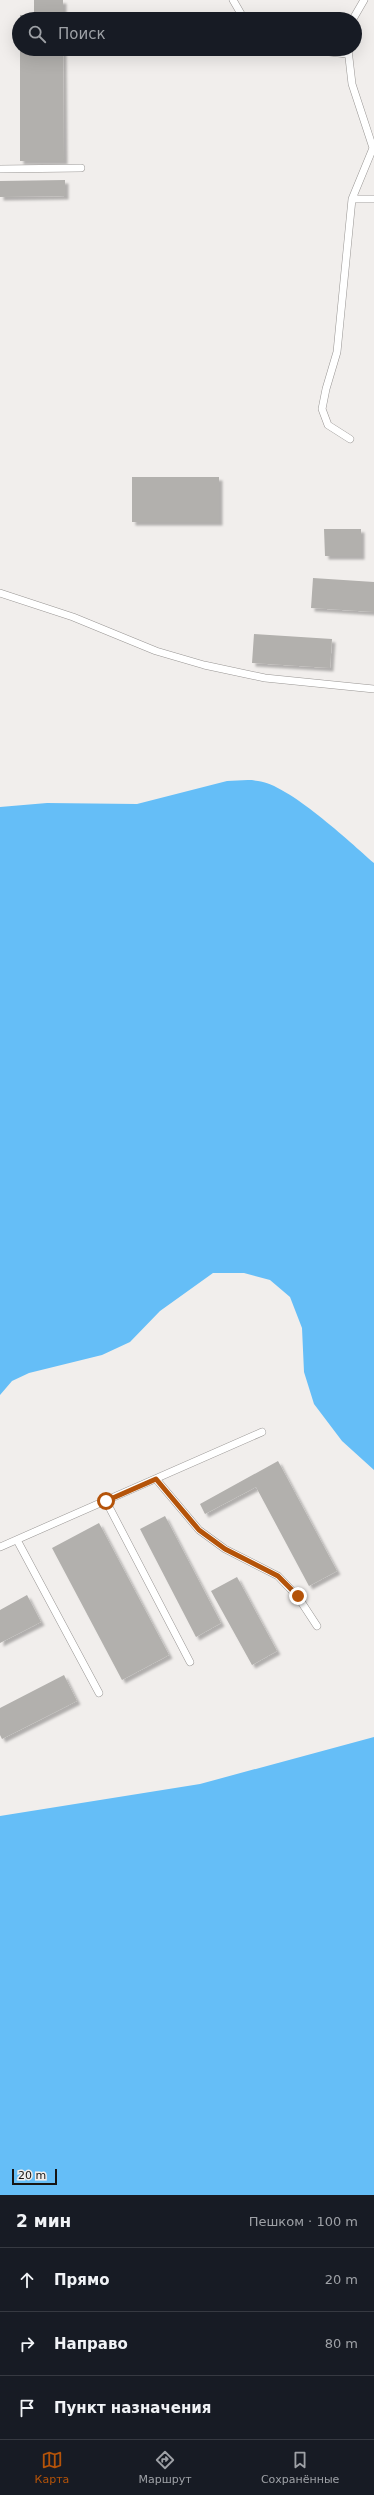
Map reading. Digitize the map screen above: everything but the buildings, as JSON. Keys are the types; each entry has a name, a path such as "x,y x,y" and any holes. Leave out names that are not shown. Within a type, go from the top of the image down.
{"lane":[{"path":"233,0 240,12"},
{"path":"357,12 364,0"},
{"path":"348,56 352,84 373,148 352,199 337,352 326,389 322,409 328,425 350,439"},
{"path":"0,169 81,168"},
{"path":"352,199 374,199"},
{"path":"0,593 73,617 156,651 204,665 265,678 374,689"},
{"path":"0,1547 262,1432"},
{"path":"156,1479 199,1530 225,1549 278,1576 298,1596 317,1626"},
{"path":"106,1501 190,1662"},
{"path":"17,1540 99,1693"}],"water":[{"path":"227,781 258,781 271,785 285,792 318,815 374,863 374,1470 342,1441 314,1404 304,1372 302,1328 290,1297 270,1280 244,1273 213,1273 160,1311 130,1342 102,1355 29,1373 12,1381 0,1395 0,807 47,803 137,804"},
{"path":"374,1737 374,2195 0,2195 0,1816 200,1784"}],"route":[{"path":"106,1501 156,1479 199,1530 225,1549 278,1576 298,1596"}]}
